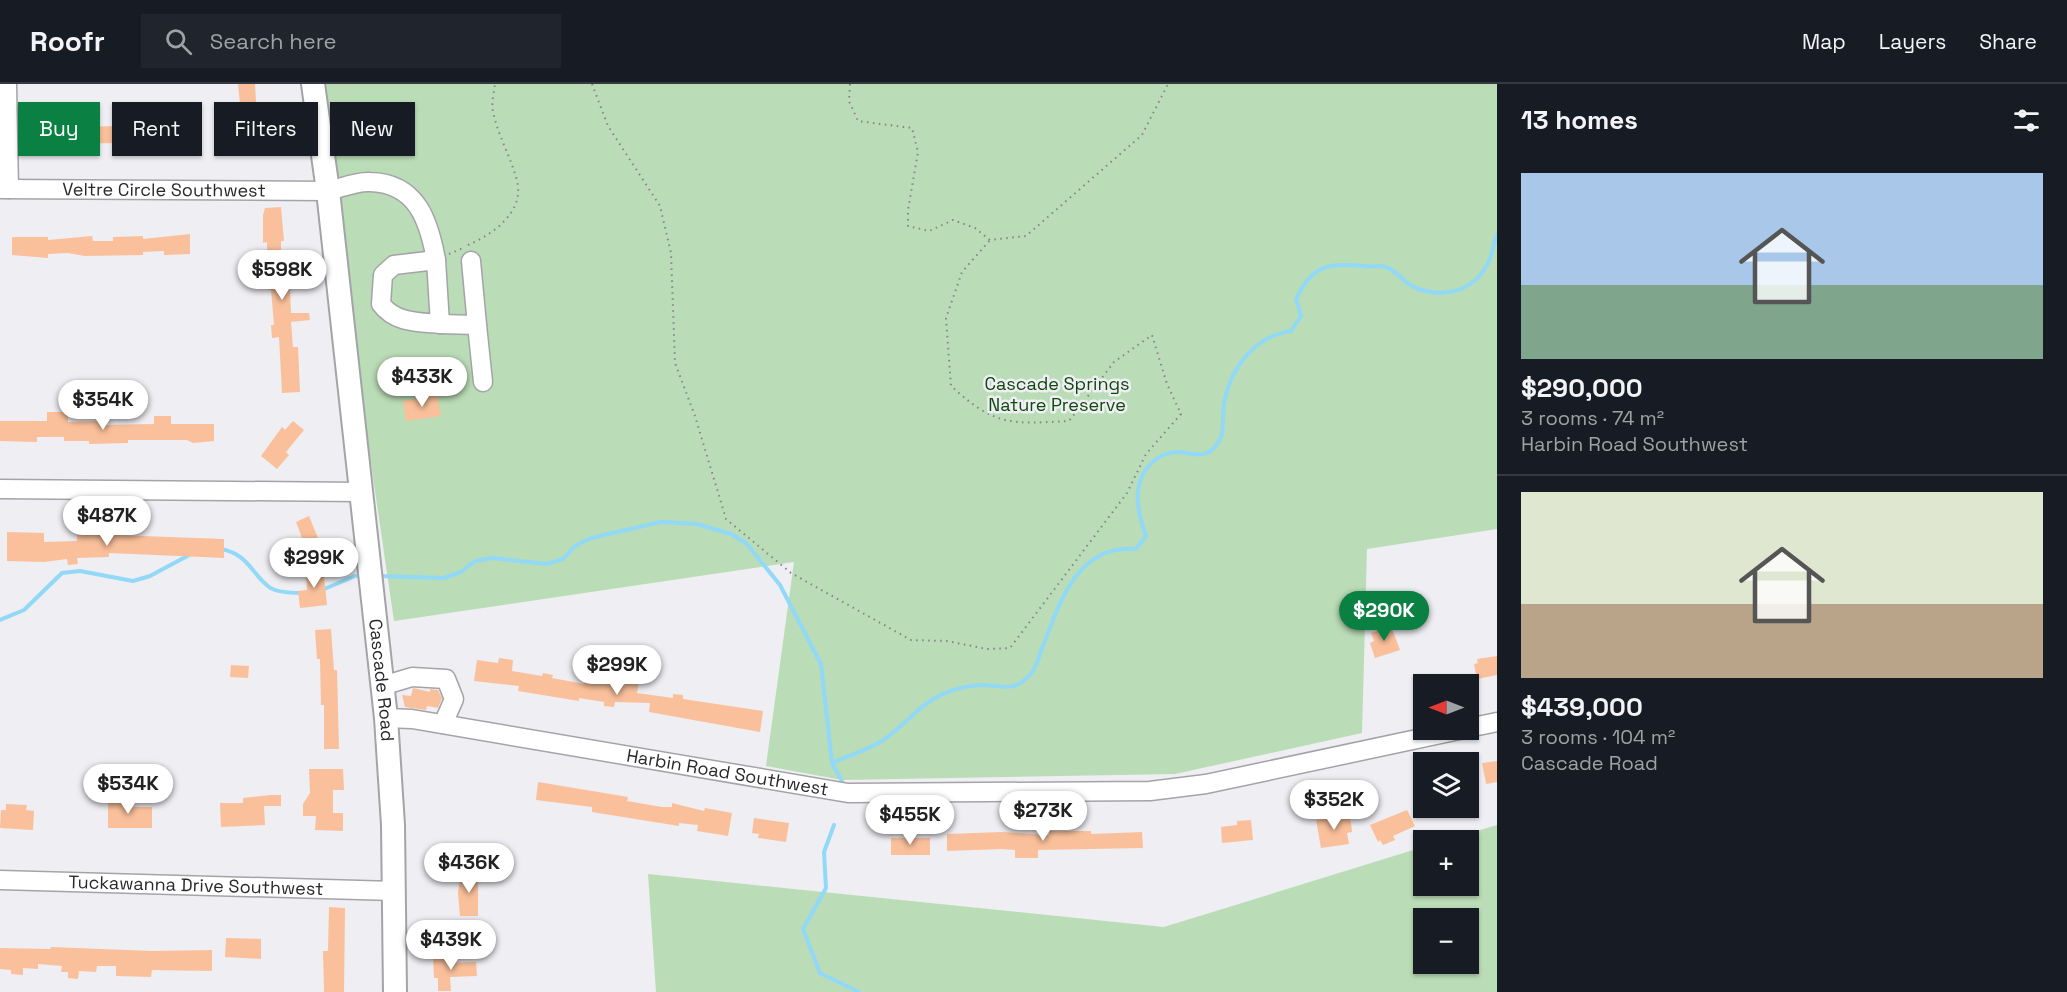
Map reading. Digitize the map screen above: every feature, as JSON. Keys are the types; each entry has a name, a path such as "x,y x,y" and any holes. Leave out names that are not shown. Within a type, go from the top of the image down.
{"main road":[{"name":"Cascade Road","path":"313,84 328,191 386,718 393,825 395,992"}],"street":[{"path":"4,189 7,84"},
{"name":"Veltre Circle Southwest","path":"4,189 328,191 369,182 391,186 410,194 422,210 431,230 436,260 440,324"},
{"path":"436,260 394,265 383,274 380,290 381,304 389,315 411,321 477,325"},
{"path":"471,261 483,382"},
{"path":"0,489 360,492"},
{"path":"382,686 412,677 446,679 454,699 443,724"},
{"name":"Harbin Road Southwest","path":"386,718 443,724 848,793 1150,791 1206,784 1413,740"},
{"path":"1479,726 1497,722"},
{"name":"Tuckawanna Drive Southwest","path":"0,880 394,891"}],"path":[{"path":"436,260 490,236 514,210 518,183 501,144 492,109 495,84"},
{"path":"592,84 608,126 660,206 671,253 675,363 695,416 726,519 790,573 911,640 947,641 987,649 1010,648 1127,493 1146,454 1181,414 1167,384 1152,334 1114,362 1068,421 1013,424 975,409 951,386 946,318 962,272 990,240 1026,236 1142,135 1168,84"},
{"path":"850,84 849,101 858,121 912,128 918,152 908,210 908,226 929,231 953,220 975,228 990,240"}],"green space":[{"name":"Cascade Springs Nature Preserve","path":"322,84 1497,84 1497,529 1367,549 1362,733 1175,774 842,780 766,766 794,562 394,621 361,395 331,156 415,156 415,102 330,102 330,148"},
{"path":"1497,825 1497,992 656,992 648,874 1164,927 1413,850 1413,896 1479,896 1479,831"}],"building":[{"path":"238,84 255,84 256,102 240,102"},
{"path":"100,126 112,126 112,143 100,143"},
{"path":"281,207 284,241 281,241 281,261 284,261 285,272 289,272 291,313 309,313 310,320 291,322 293,347 298,347 300,392 282,393 279,337 272,338 271,325 274,325 271,290 268,290 267,242 263,243 265,208"},
{"path":"190,234 190,254 164,255 164,251 143,252 143,255 85,256 68,253 48,254 48,258 12,255 12,237 48,237 48,240 92,236 93,241 113,241 113,237 143,236 143,239"},
{"path":"437,395 441,416 406,421 403,401"},
{"path":"47,412 68,412 68,422 103,421 103,425 154,424 154,416 171,416 171,424 214,424 214,441 193,443 187,440 128,440 128,443 89,444 89,441 64,441 64,437 37,437 37,442 0,441 0,421 47,421"},
{"path":"293,421 304,430 286,452 289,455 277,469 261,456 282,427 285,430"},
{"path":"309,516 322,548 295,559 289,543 302,538 296,522"},
{"path":"7,532 44,533 44,542 77,541 77,535 88,534 224,539 224,558 109,553 109,557 77,558 78,564 68,565 67,559 44,562 7,561"},
{"path":"323,567 327,605 300,608 298,591 307,590 306,569"},
{"path":"1391,626 1400,650 1375,658 1370,643 1374,641 1371,633"},
{"path":"331,629 334,670 337,670 339,749 324,749 324,705 321,705 320,659 317,659 315,630"},
{"path":"1497,656 1497,675 1479,679 1474,664 1478,663 1477,659"},
{"path":"499,658 513,660 512,671 542,676 543,673 553,675 552,678 584,684 586,672 601,674 600,682 625,686 625,680 639,682 637,693 673,698 673,694 683,695 683,699 763,711 760,732 649,712 650,703 615,702 614,707 604,706 604,702 579,698 579,701 518,691 519,686 474,681 477,660 498,663"},
{"path":"231,665 249,666 248,678 230,677"},
{"path":"413,688 430,692 430,689 438,690 442,698 438,708 427,706 426,710 405,707 402,695 411,696"},
{"path":"1497,761 1497,782 1486,784 1482,763"},
{"path":"309,769 343,769 344,790 333,790 333,813 343,813 343,831 315,830 316,816 303,816 303,804 310,793"},
{"path":"538,782 628,797 627,801 662,807 672,807 672,803 704,811 705,808 732,813 728,836 697,831 698,825 679,823 679,826 592,812 592,807 536,800"},
{"path":"281,795 281,806 264,806 265,825 221,827 220,803 243,803 243,798"},
{"path":"108,797 129,797 129,807 152,807 152,828 108,828"},
{"path":"6,804 27,805 26,810 34,811 33,830 0,828 1,810 6,810"},
{"path":"1407,810 1415,826 1393,836 1395,840 1383,845 1380,840 1378,842 1370,825"},
{"path":"1350,815 1352,832 1347,833 1349,844 1321,848 1316,820"},
{"path":"754,818 789,823 786,842 758,838 759,834 752,833"},
{"path":"1251,820 1253,840 1222,843 1221,827 1237,825 1237,821"},
{"path":"1049,831 1091,831 1091,834 1142,832 1143,848 1038,850 1038,858 1015,858 1015,850 1002,849 947,851 947,834 1002,832 1049,835"},
{"path":"891,838 930,838 930,855 891,855"},
{"path":"461,871 478,871 478,916 460,916 458,893"},
{"path":"329,907 345,908 344,992 324,992 323,951 328,951"},
{"path":"226,938 261,939 261,959 225,957"},
{"path":"51,947 152,951 212,950 212,971 152,970 151,977 116,976 116,966 97,966 96,972 79,971 78,979 68,978 68,972 61,972 62,966 38,964 38,969 23,968 23,975 11,974 11,970 0,969 0,948 50,949"},
{"path":"433,954 449,954 449,963 476,962 477,976 450,977 451,991 438,991 438,978 434,978"}],"waterway":[{"path":"832,763 882,741 938,696 975,685 1012,686 1024,681 1030,675 1056,612 1074,579 1085,566 1099,556 1116,550 1136,549 1146,536 1138,505 1138,495 1139,485 1147,468 1168,453 1200,455 1215,446 1222,431 1223,407 1232,377 1256,346 1266,339 1291,331 1301,316 1296,299 1308,279 1315,273 1330,266 1383,266 1416,288 1438,293 1458,290 1467,286 1483,271 1490,258 1497,235"},
{"path":"378,576 444,578 461,572 475,561 493,558 546,564 563,559 575,546 591,538 661,522 697,524 731,534 746,543 780,585 821,664 832,763 843,783"},
{"path":"221,549 237,555 272,589 302,593"},
{"path":"0,620 24,610 62,573 80,571 133,581 150,576 191,554"},
{"path":"322,590 355,576 362,576"},
{"path":"834,825 824,852 826,888 803,929 820,973 859,992"}]}
